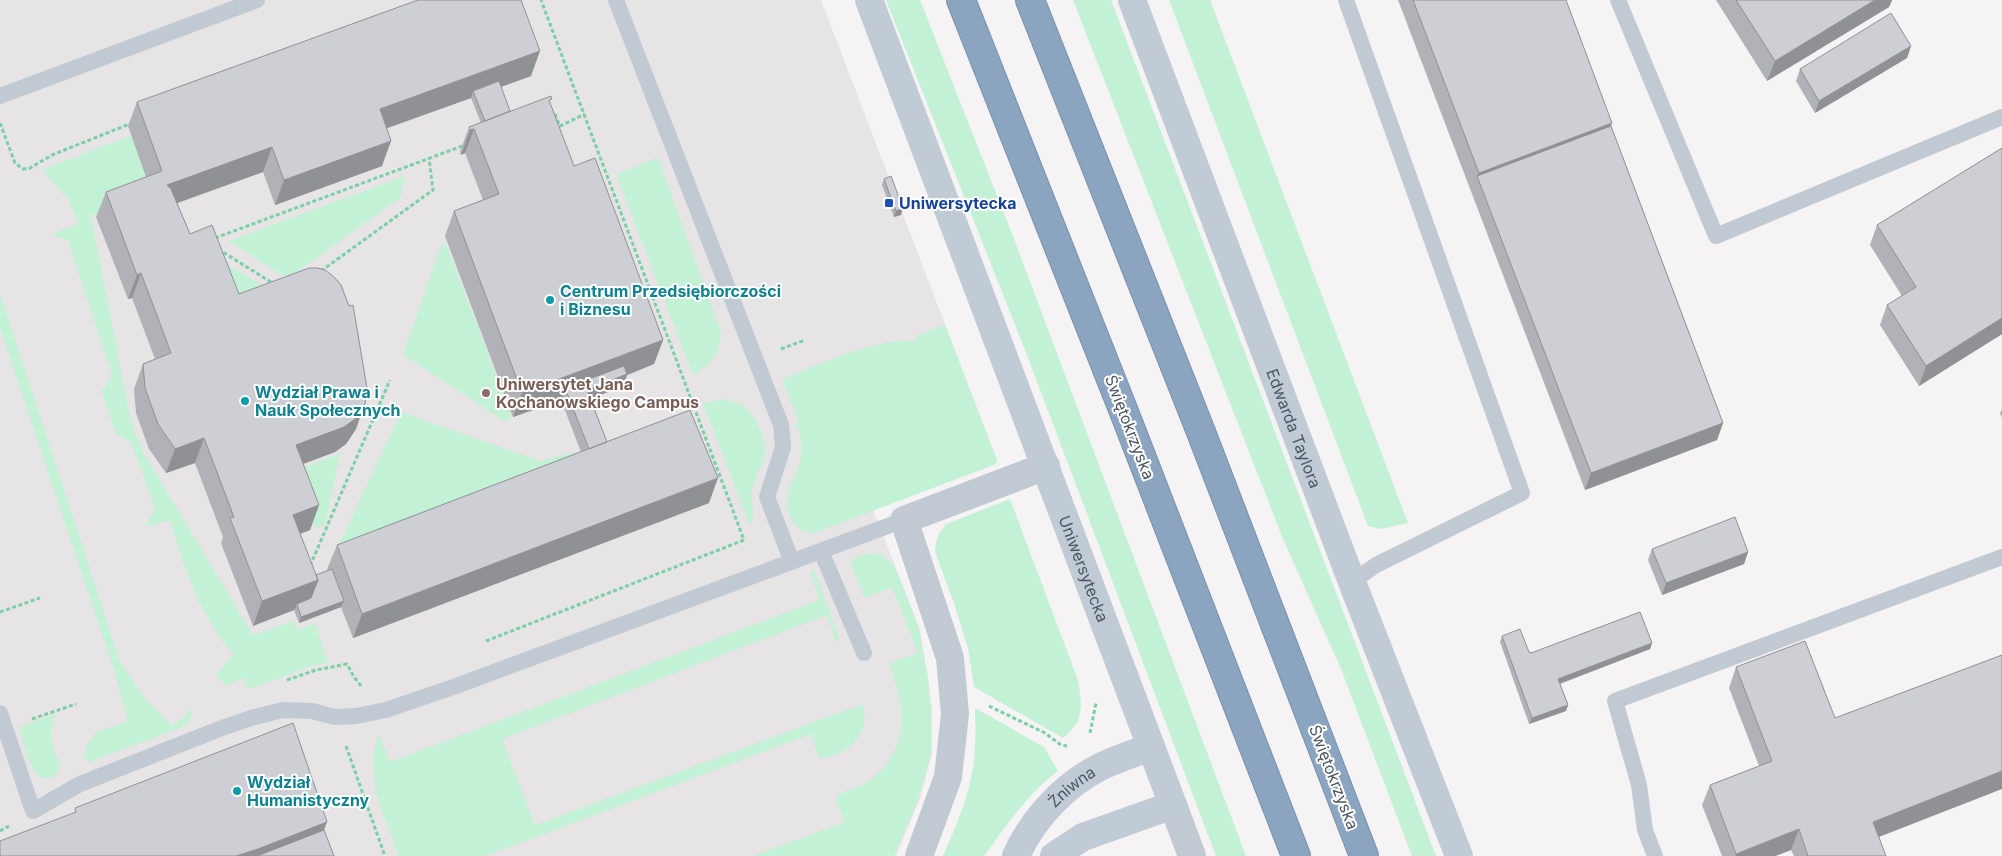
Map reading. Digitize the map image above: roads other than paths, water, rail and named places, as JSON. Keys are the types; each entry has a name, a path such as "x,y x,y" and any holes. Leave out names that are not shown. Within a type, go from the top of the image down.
{"highway":[{"name":"Świętokrzyska","path":"961,0 1126,417 1296,856"},
{"name":"Świętokrzyska","path":"1030,0 1197,422 1364,856"}],"street":[{"name":"Uniwersytecka","path":"869,0 1192,856"},
{"name":"Edwarda Taylora","path":"1132,0 1352,582 1458,856"},
{"path":"919,856 948,777 955,714 950,658 904,520 1046,466"},
{"name":"Żniwna","path":"1016,856 1031,826 1069,789 1099,768 1151,747"},
{"path":"1054,856 1083,837 1173,805"}],"lane":[{"path":"0,96 258,0"},
{"path":"616,0 781,425 783,446 767,497 792,562"},
{"path":"1346,0 1522,493 1376,564 1352,582"},
{"path":"1618,0 1716,236 2002,117"},
{"path":"2,721 33,811 80,784 251,718 283,710 312,711 336,717 356,716 386,710 904,520"},
{"path":"821,551 864,653"},
{"path":"1655,856 1644,830 1639,785 1615,701 2002,557"}],"place":[{"name":"Uniwersytecka","path":"889,203"},
{"name":"Centrum Przedsiębiorczości i Biznesu","path":"550,300"},
{"name":"Uniwersytet Jana Kochanowskiego Campus","path":"486,393"},
{"name":"Wydział Prawa i Nauk Społecznych","path":"245,401"},
{"name":"Wydział Humanistyczny","path":"237,791"}]}
